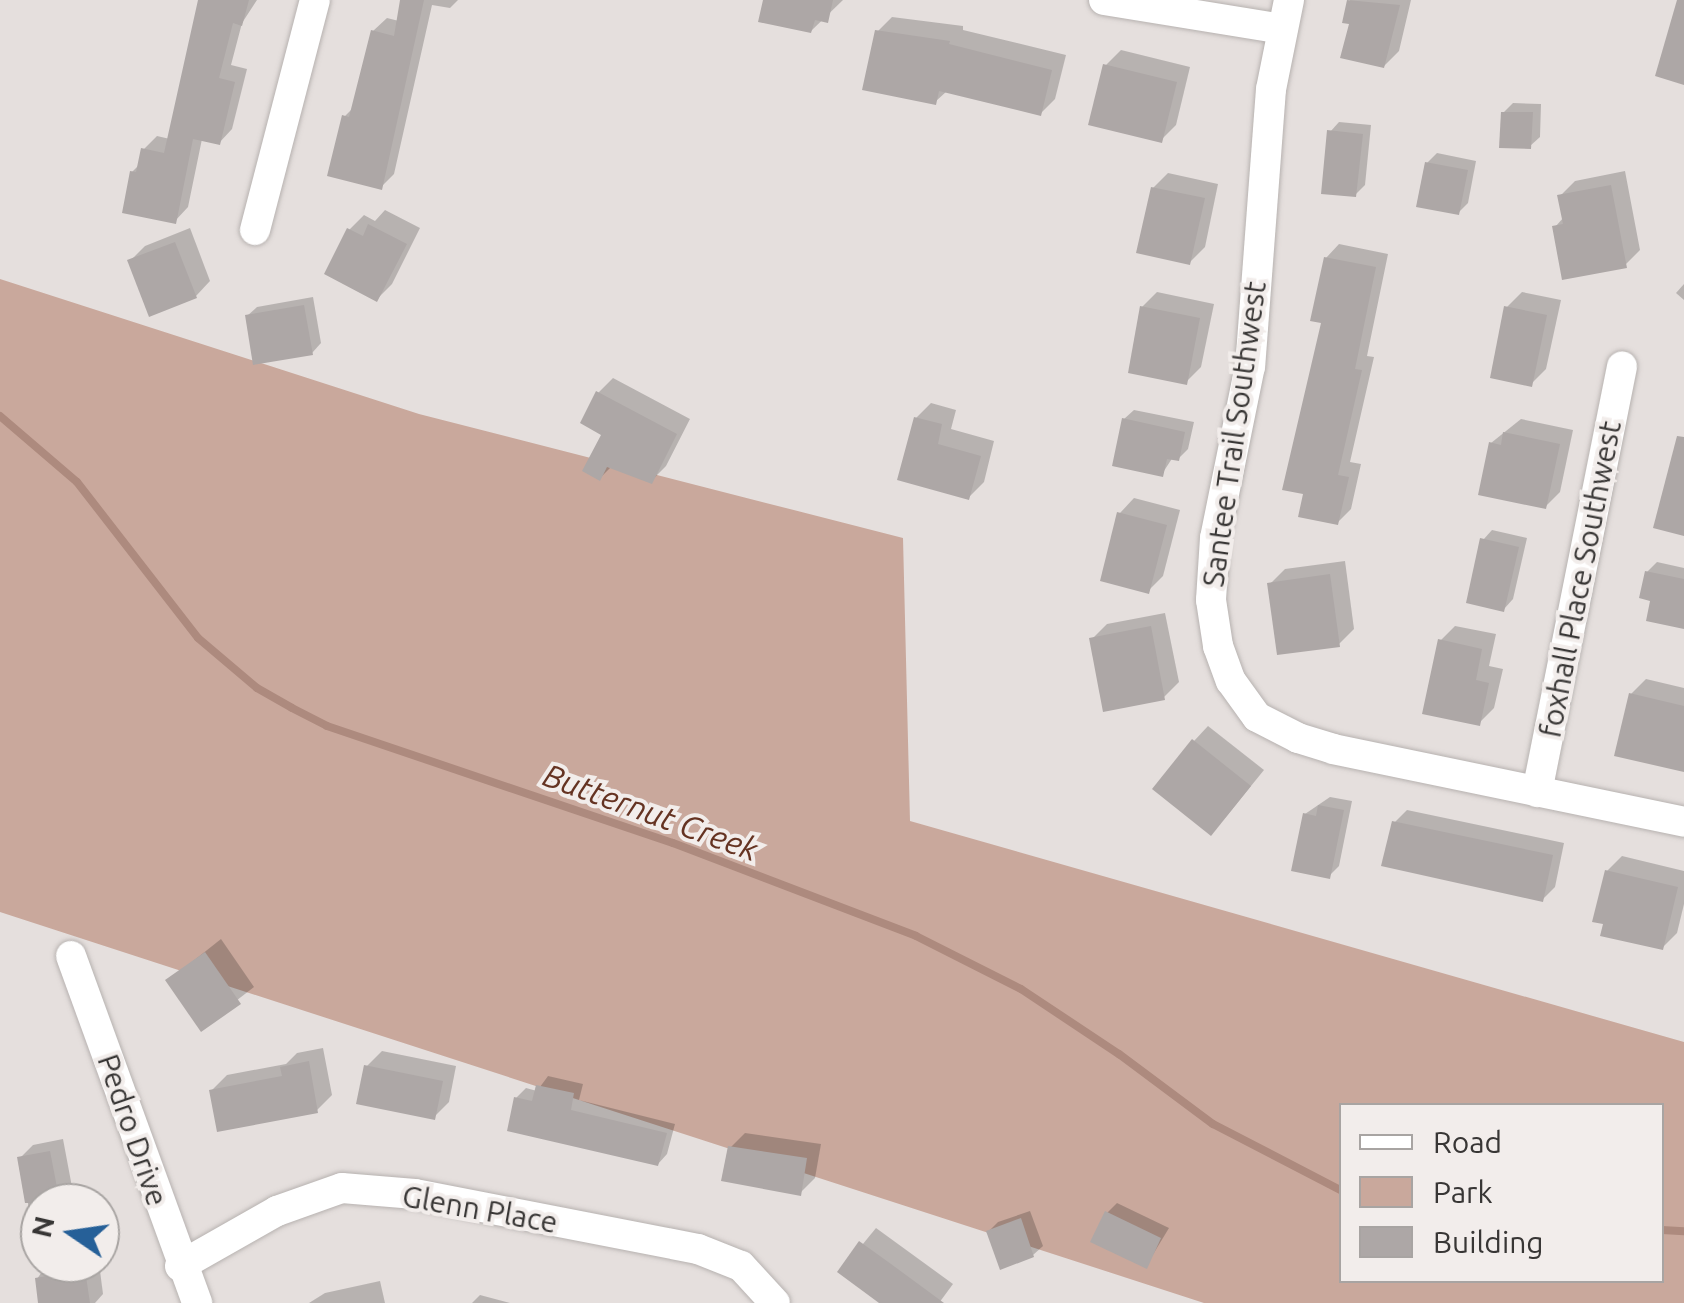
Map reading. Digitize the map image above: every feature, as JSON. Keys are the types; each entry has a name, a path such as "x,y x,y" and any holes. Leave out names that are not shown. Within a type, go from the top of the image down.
{"street":[{"path":"256,230 315,0"},
{"path":"1104,0 1286,15"},
{"name":"Santee Trail Southwest","path":"1286,15 1271,90 1250,366 1215,538 1211,600 1218,646 1231,681 1258,717 1298,738 1684,822"},
{"name":"foxhall Place Southwest","path":"1538,792 1622,366"},
{"name":"Pedro Drive","path":"71,956 180,1266 197,1303"},
{"name":"Glenn Place","path":"180,1266 276,1211 342,1188 415,1194 698,1250 741,1266 775,1303"}],"green space":[{"path":"0,279 419,414 903,538 910,821 1684,1042 1684,1303 1204,1303 0,912"}],"building":[{"path":"198,0 249,0 242,26 233,23 219,78 235,82 220,145 193,139 176,224 122,213 130,171 136,172 141,148 164,153"},
{"path":"400,0 424,0 382,190 327,176 342,115 349,117 371,30 394,36"},
{"path":"763,0 833,0 828,23 815,20 811,33 758,22"},
{"path":"1347,0 1400,5 1384,68 1340,58 1349,24 1342,23"},
{"path":"1677,0 1684,0 1684,85 1655,76"},
{"path":"875,30 950,41 949,44 1052,70 1041,116 939,91 936,105 862,90"},
{"path":"1103,64 1177,82 1162,143 1088,125"},
{"path":"1501,112 1533,112 1531,149 1499,148"},
{"path":"1327,130 1363,134 1356,197 1321,194"},
{"path":"1425,162 1468,170 1459,215 1416,207"},
{"path":"1611,185 1627,268 1562,280 1552,226 1563,224 1557,195"},
{"path":"1151,187 1205,198 1190,265 1136,253"},
{"path":"368,224 407,244 377,302 324,274 347,228 363,236"},
{"path":"175,242 197,298 149,317 127,260"},
{"path":"1324,257 1376,267 1355,369 1362,370 1338,475 1349,477 1338,525 1298,517 1303,494 1282,490 1321,323 1310,321"},
{"path":"304,305 313,355 253,365 245,315"},
{"path":"1140,306 1200,318 1187,385 1128,373"},
{"path":"1504,306 1547,315 1532,387 1490,378"},
{"path":"596,391 677,434 652,484 607,467 600,481 582,471 601,435 580,423"},
{"path":"914,417 942,424 938,444 981,456 969,500 897,480"},
{"path":"1122,418 1185,432 1179,461 1167,459 1163,477 1112,466"},
{"path":"1503,432 1560,444 1546,509 1478,495 1489,442 1501,445"},
{"path":"1677,436 1684,437 1684,536 1653,528"},
{"path":"1117,512 1167,525 1149,594 1100,581"},
{"path":"1480,538 1519,547 1504,612 1466,603"},
{"path":"1645,571 1684,579 1684,629 1646,621 1650,601 1639,598"},
{"path":"1330,574 1340,647 1277,655 1267,583"},
{"path":"1151,626 1165,700 1103,712 1089,638"},
{"path":"1438,639 1482,649 1476,680 1489,683 1480,726 1422,714"},
{"path":"1629,693 1684,706 1684,772 1614,756"},
{"path":"1192,739 1251,786 1211,836 1152,789"},
{"path":"1318,805 1344,810 1330,879 1291,871 1303,813 1316,816"},
{"path":"1392,821 1553,855 1543,902 1381,866"},
{"path":"1605,870 1678,887 1663,950 1600,936 1603,924 1592,922"},
{"path":"205,952 241,1004 201,1032 165,980"},
{"path":"309,1061 318,1113 217,1132 209,1090 282,1076 280,1067"},
{"path":"364,1065 443,1081 435,1120 356,1104"},
{"path":"536,1085 574,1093 571,1110 667,1133 658,1166 507,1131 514,1097 532,1101"},
{"path":"728,1146 807,1158 801,1196 721,1181"},
{"path":"50,1151 56,1183 22,1183 17,1157"},
{"path":"1105,1211 1161,1238 1147,1269 1090,1242"},
{"path":"1021,1218 1034,1257 1000,1270 986,1231"},
{"path":"859,1241 944,1303 879,1303 837,1272"},
{"path":"36,1283 87,1283 90,1303 38,1303"}],"waterway":[{"name":"Butternut Creek","path":"0,416 77,482 198,638 257,688 327,726 673,843 916,936 1021,989 1119,1054 1213,1124 1339,1189"},
{"name":"Butternut Creek","path":"1664,1230 1684,1231"}]}
